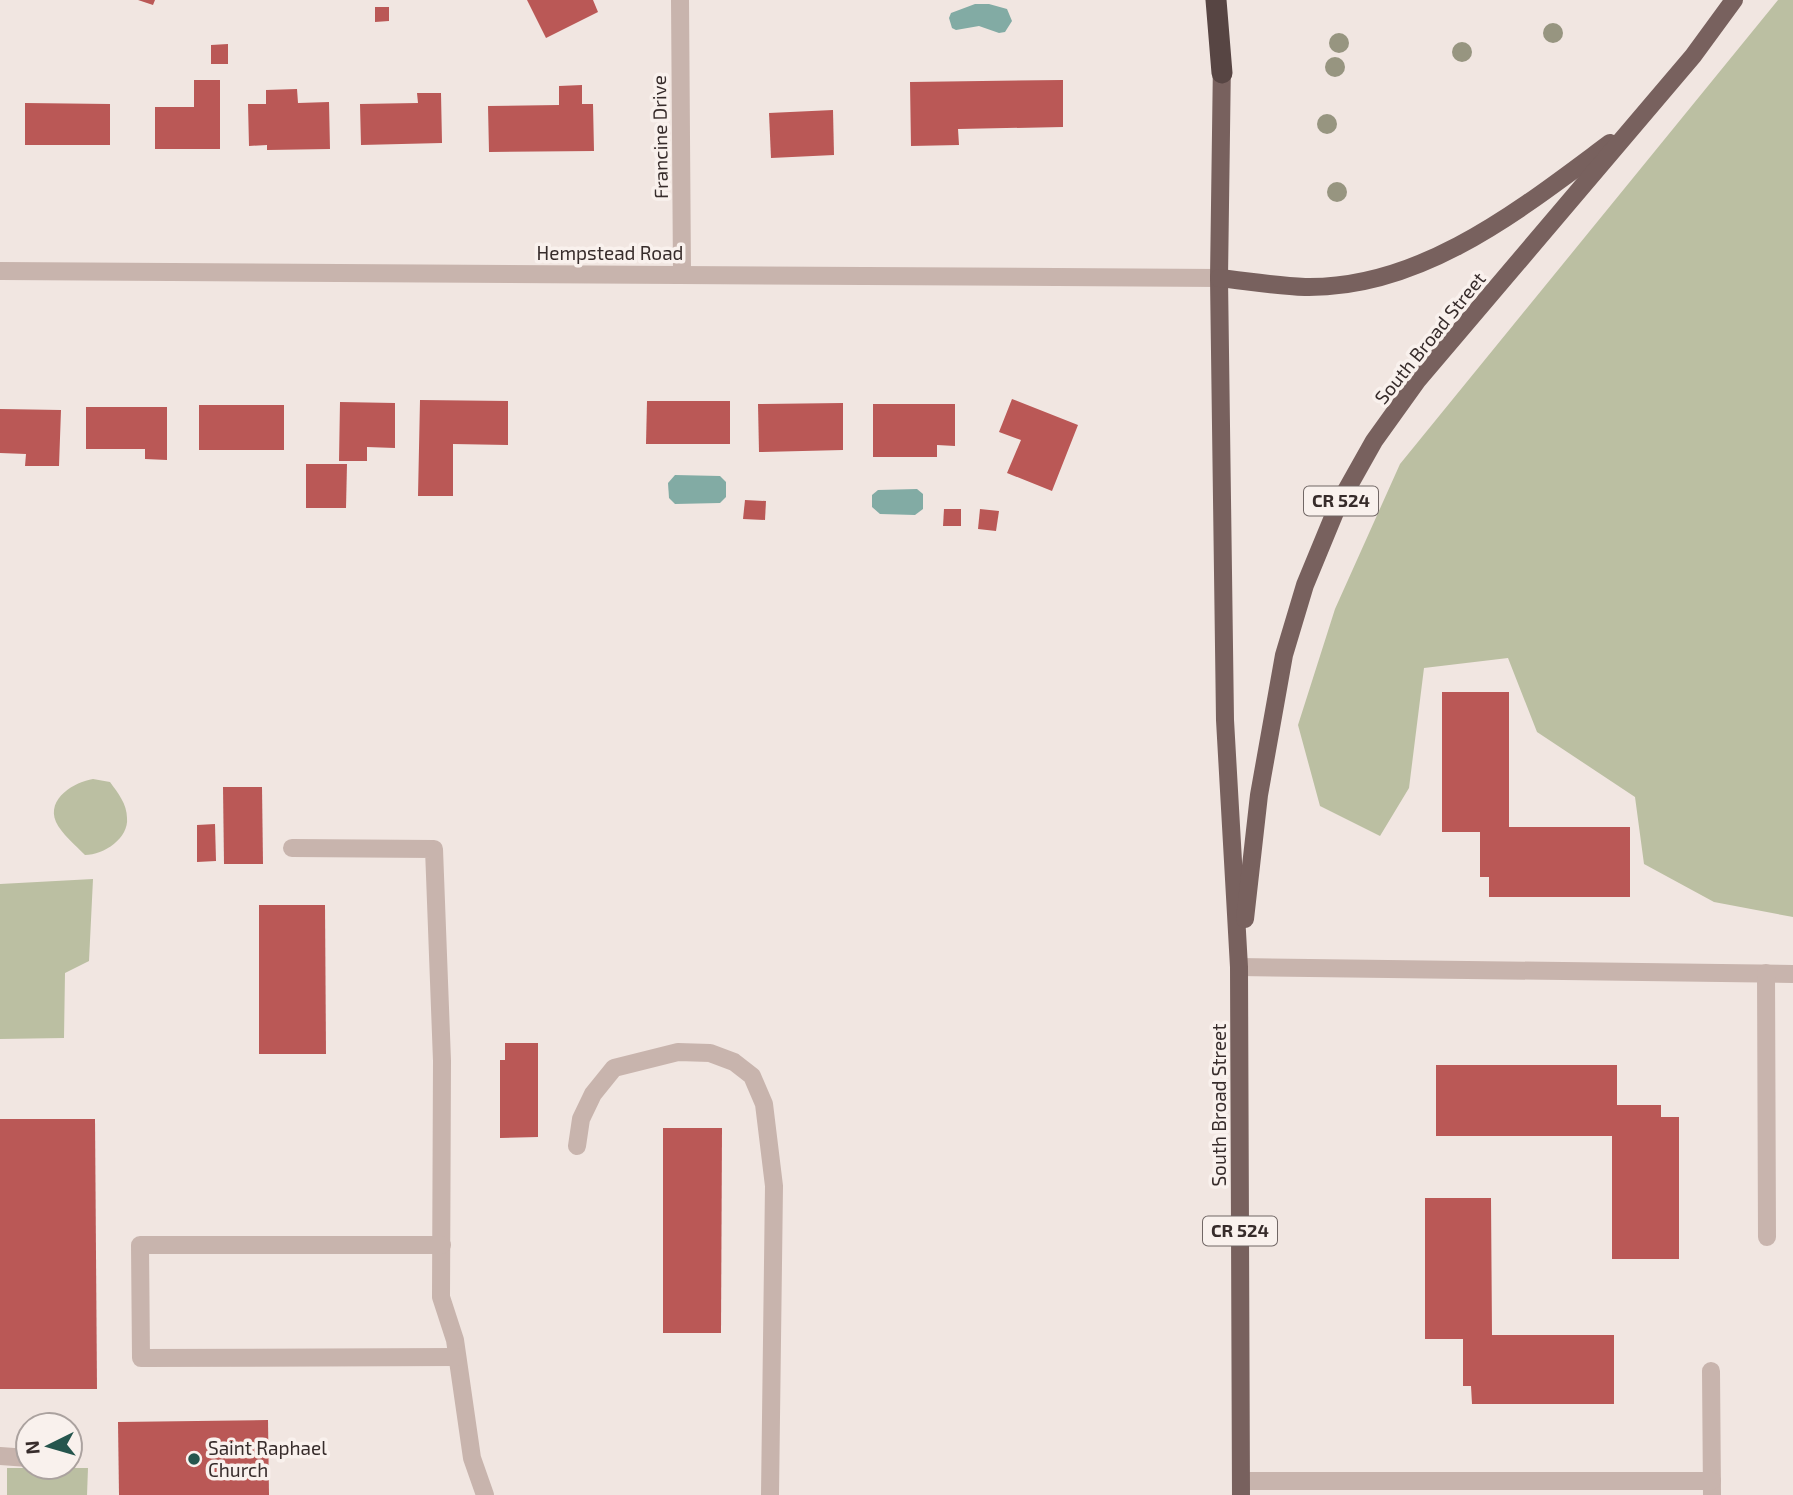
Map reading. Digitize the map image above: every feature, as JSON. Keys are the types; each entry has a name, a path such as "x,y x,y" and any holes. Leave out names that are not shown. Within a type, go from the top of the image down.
{"highway":[{"path":"1216,0 1222,73"}],"main road":[{"name":"South Broad Street","path":"1222,0 1219,278 1225,720 1239,967 1241,1488"},
{"name":"South Broad Street","path":"1239,967 1259,794 1284,655 1305,585 1339,505 1374,441 1417,381 1693,56 1734,0"},
{"path":"1219,278 1306,287 1372,278 1435,258 1522,208 1635,124"}],"street":[{"name":"Francine Drive","path":"680,0 682,274"},
{"name":"Hempstead Road","path":"0,271 1219,278"},
{"path":"292,848 434,849 442,1060 441,1297 457,1357 472,1458 485,1495"},
{"path":"1239,967 1793,974"},
{"path":"1766,972 1767,1237"},
{"path":"577,1146 581,1119 593,1094 614,1068 678,1052 710,1053 734,1062 752,1076 764,1104 774,1186 770,1495"},
{"path":"442,1245 140,1245 141,1358 457,1357"},
{"path":"1241,1488 1712,1488 1711,1371"}],"green space":[{"path":"1778,0 1793,0 1793,917 1714,902 1644,864 1635,797 1537,732 1508,658 1424,668 1409,788 1380,836 1320,806 1298,725 1335,609 1400,464"},
{"path":"93,779 110,782 113,786 122,799 127,825 120,838 107,849 85,855 61,831 54,813 55,806 64,793"},
{"path":"93,879 89,961 65,973 64,1038 0,1039 0,884"},
{"path":"7,1468 14,1468 14,1481 84,1481 84,1468 88,1468 87,1495 7,1495"}],"water":[{"path":"975,4 989,4 1007,9 1012,21 1005,32 999,33 979,26 956,30 952,28 949,18 951,13"},
{"path":"675,475 720,476 726,482 726,497 720,503 675,504 669,498 668,483"},
{"path":"917,489 923,494 923,509 915,515 880,514 872,507 872,495 878,490"}],"building":[{"path":"138,0 155,0 153,5"},
{"path":"527,0 593,0 598,12 546,38"},
{"path":"375,7 389,7 389,21 375,22"},
{"path":"228,44 228,64 211,64 211,45"},
{"path":"194,80 220,80 220,149 155,149 155,107 194,107"},
{"path":"1063,80 1063,127 958,129 959,145 911,146 910,82"},
{"path":"582,85 582,104 593,104 594,151 489,152 488,106 559,105 559,86"},
{"path":"297,89 298,103 329,102 330,149 267,150 267,145 249,146 248,104 266,104 266,90"},
{"path":"417,93 441,93 442,143 361,145 360,104 418,103"},
{"path":"25,103 110,104 110,145 25,145"},
{"path":"833,110 834,155 771,158 769,113"},
{"path":"1012,399 1078,425 1052,491 1007,473 1021,440 999,432"},
{"path":"420,400 508,401 508,445 453,444 453,496 418,496"},
{"path":"647,401 730,401 730,444 646,444"},
{"path":"340,402 395,403 395,448 367,447 367,461 339,461"},
{"path":"843,403 843,450 759,452 758,404"},
{"path":"873,404 955,404 955,446 937,445 937,457 873,457"},
{"path":"199,405 284,405 284,450 199,450"},
{"path":"86,407 167,407 167,460 145,459 145,449 86,449"},
{"path":"0,409 61,410 59,466 25,466 26,454 0,453"},
{"path":"306,464 347,464 346,508 306,508"},
{"path":"745,500 766,501 765,520 743,519"},
{"path":"944,509 961,509 961,526 943,526"},
{"path":"980,509 999,511 996,531 978,529"},
{"path":"1442,692 1509,692 1509,827 1630,827 1630,897 1489,897 1489,877 1480,877 1480,832 1442,832"},
{"path":"223,787 262,787 263,864 224,864"},
{"path":"215,824 216,861 197,862 197,825"},
{"path":"259,905 325,905 326,1054 259,1054"},
{"path":"505,1043 538,1043 538,1137 500,1138 500,1060 505,1060"},
{"path":"1436,1065 1617,1065 1617,1105 1661,1105 1661,1117 1679,1117 1679,1259 1612,1259 1612,1136 1436,1136"},
{"path":"0,1119 95,1119 97,1389 0,1389"},
{"path":"663,1128 722,1128 721,1333 663,1333"},
{"path":"1425,1198 1491,1198 1492,1335 1614,1335 1614,1404 1472,1404 1471,1386 1463,1386 1463,1339 1425,1339"},
{"name":"Saint Raphael Church","path":"268,1420 269,1495 119,1495 118,1422"}],"place":[{"name":"Saint Raphael Church","path":"194,1459"}]}
